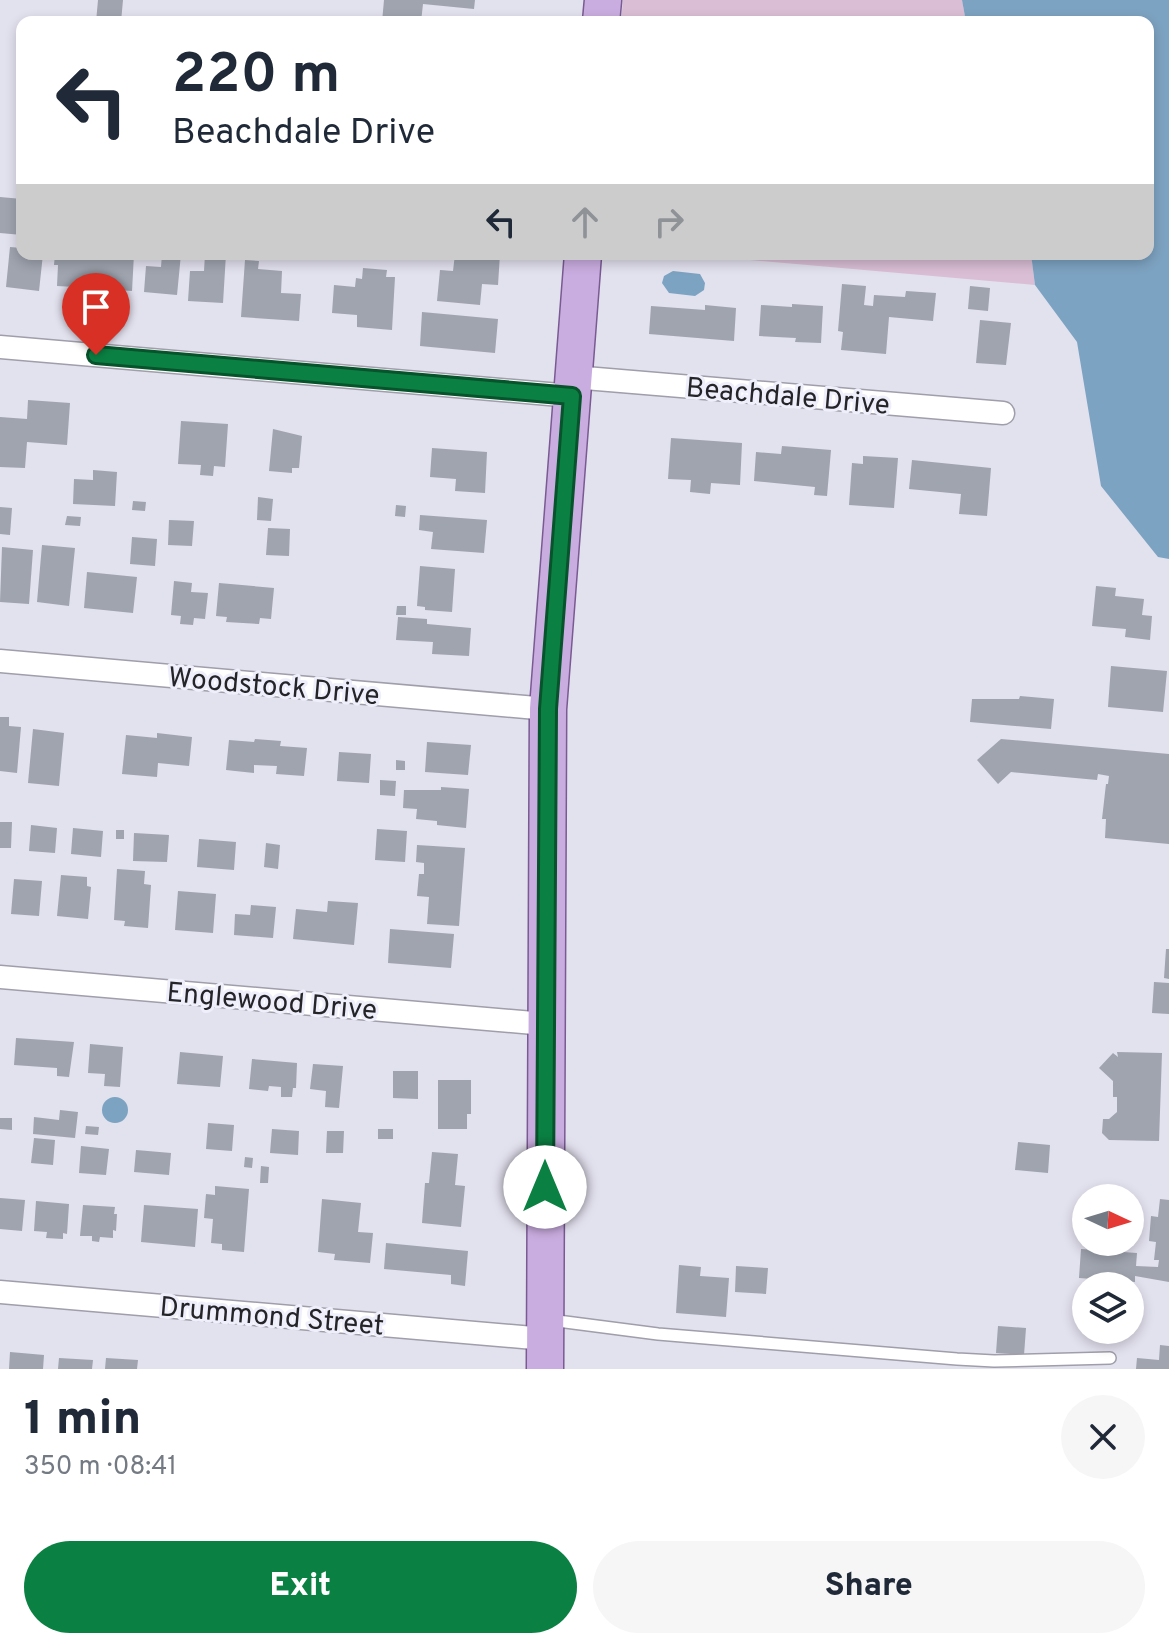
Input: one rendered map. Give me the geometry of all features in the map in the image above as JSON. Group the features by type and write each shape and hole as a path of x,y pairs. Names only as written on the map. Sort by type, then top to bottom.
{"main road":[{"path":"545,1342 548,709 582,260"}],"street":[{"name":"Beachdale Drive","path":"0,347 1003,413"},
{"name":"Woodstock Drive","path":"0,661 548,709"},
{"name":"Englewood Drive","path":"0,977 545,1024"},
{"name":"Drummond Street","path":"0,1292 545,1342"}],"lane":[{"path":"545,1342 658,1334 994,1361 1110,1358"}],"shaded area":[{"path":"623,0 962,0 965,16 622,16"},
{"path":"750,260 1032,260 1035,285"}],"water":[{"path":"962,0 1169,0 1169,559 1158,557 1101,486 1077,342 1035,285 1032,260 1154,260 1154,16 965,16"},
{"path":"673,271 700,274 705,283 704,290 695,296 669,293 662,283 664,276"},
{"path":"115,1097 125,1100 128,1110 125,1120 115,1123 105,1120 102,1110 105,1100"}],"building":[{"path":"98,0 123,0 122,16 97,16"},
{"path":"384,0 475,0 474,9 423,4 422,16 383,16"},
{"path":"0,197 16,198 16,234 0,233"},
{"path":"10,247 16,248 16,260 42,260 39,291 6,287"},
{"path":"54,260 134,260 132,291 104,289 104,296 75,294 75,287 57,286 58,265 54,265"},
{"path":"162,260 180,260 177,295 144,292 146,266 161,267"},
{"path":"205,260 226,260 223,303 188,301 190,271 204,271"},
{"path":"245,260 259,261 258,269 282,271 281,293 301,294 299,321 241,317"},
{"path":"454,260 500,260 498,285 482,284 480,305 437,301 440,270 453,271"},
{"path":"363,268 387,270 386,277 395,277 392,330 357,327 357,315 332,313 334,285 355,287 356,278 362,279"},
{"path":"842,284 866,286 864,305 873,306 874,295 905,297 906,291 936,293 933,321 889,317 886,354 841,350 843,332 838,331"},
{"path":"970,286 990,288 988,311 968,309"},
{"path":"792,304 823,306 821,343 759,336 761,305 792,307"},
{"path":"705,305 736,308 734,341 649,334 651,306 705,310"},
{"path":"422,312 498,319 495,353 420,346"},
{"path":"980,320 1011,323 1006,365 976,363"},
{"path":"28,400 70,403 67,445 27,442 25,468 0,467 0,417 27,419"},
{"path":"181,421 228,424 225,467 214,466 213,476 200,475 201,465 178,464"},
{"path":"273,429 302,436 299,468 292,468 292,473 269,471"},
{"path":"671,438 742,443 740,485 711,483 710,494 690,492 691,480 668,479"},
{"path":"782,446 831,450 827,496 814,495 815,487 754,481 756,452 781,454"},
{"path":"432,448 487,452 485,493 455,491 456,479 430,477"},
{"path":"863,456 898,458 894,508 849,505 852,463 863,464"},
{"path":"912,460 991,468 987,516 959,514 961,494 909,489"},
{"path":"93,470 117,472 115,506 73,504 74,479 93,480"},
{"path":"258,497 273,499 271,521 257,520"},
{"path":"133,501 146,502 145,511 132,510"},
{"path":"396,505 406,506 405,517 395,516"},
{"path":"0,507 12,508 10,535 0,534"},
{"path":"420,515 487,520 484,553 431,549 433,532 419,530"},
{"path":"67,516 81,517 80,526 65,525"},
{"path":"169,520 194,521 192,546 168,545"},
{"path":"268,528 290,529 289,556 266,555"},
{"path":"132,537 157,539 155,566 130,564"},
{"path":"42,545 75,548 69,606 37,602"},
{"path":"2,547 33,550 29,604 0,602"},
{"path":"420,566 455,569 452,612 425,610 425,607 417,606"},
{"path":"87,572 137,577 133,613 84,608"},
{"path":"174,581 192,583 191,592 208,593 205,619 194,618 193,625 180,624 181,616 171,615"},
{"path":"219,583 274,588 271,619 260,618 259,624 226,622 227,617 216,616"},
{"path":"1096,586 1116,588 1115,596 1144,599 1142,615 1152,616 1150,640 1125,637 1126,629 1092,626"},
{"path":"397,606 406,606 406,615 396,615"},
{"path":"398,617 427,619 427,624 471,628 469,656 432,654 433,642 396,640"},
{"path":"1111,666 1167,671 1163,712 1108,707"},
{"path":"1020,696 1054,699 1051,729 970,722 972,699 1019,699"},
{"path":"0,717 9,717 9,726 21,727 17,773 0,771"},
{"path":"33,729 64,733 59,786 28,783"},
{"path":"157,733 192,737 189,766 158,763 157,777 122,774 126,735 157,738"},
{"path":"255,739 281,741 280,746 307,748 304,776 276,774 277,766 254,765 254,773 226,770 229,740 254,742"},
{"path":"1001,739 1169,754 1169,844 1105,838 1106,819 1102,819 1109,776 1098,774 1097,780 1011,772 998,784 977,760"},
{"path":"427,742 471,745 468,775 425,772"},
{"path":"339,752 371,754 369,783 337,781"},
{"path":"396,760 405,761 405,770 396,770"},
{"path":"380,780 396,781 395,796 380,795"},
{"path":"441,787 469,789 466,828 416,819 417,809 403,808 404,790 441,790"},
{"path":"0,822 12,822 11,848 0,848"},
{"path":"31,825 57,828 55,853 29,851"},
{"path":"73,828 103,831 101,857 71,854"},
{"path":"377,829 407,831 405,862 375,860"},
{"path":"116,830 124,830 124,839 116,839"},
{"path":"134,833 169,835 167,862 133,861"},
{"path":"199,839 236,842 234,870 197,867"},
{"path":"266,843 280,845 278,869 264,867"},
{"path":"417,845 465,848 459,926 427,924 429,897 417,896 419,874 424,874 424,863 416,862"},
{"path":"117,869 145,871 144,884 151,885 148,928 124,926 125,921 114,920"},
{"path":"61,875 87,877 87,886 91,887 88,919 57,916"},
{"path":"14,879 42,881 39,916 11,914"},
{"path":"178,891 216,894 213,933 175,930"},
{"path":"328,901 358,903 354,945 293,939 296,909 327,912"},
{"path":"251,905 276,907 273,938 234,935 235,914 250,915"},
{"path":"390,929 454,934 451,968 388,963"},
{"path":"1166,949 1169,949 1169,979 1164,978"},
{"path":"1154,982 1169,983 1169,1014 1152,1013"},
{"path":"16,1038 74,1042 69,1077 57,1076 57,1068 14,1065"},
{"path":"90,1044 123,1047 120,1087 104,1086 105,1074 88,1073"},
{"path":"180,1052 223,1056 220,1087 177,1084"},
{"path":"1117,1052 1162,1053 1159,1141 1109,1140 1102,1133 1103,1119 1109,1119 1117,1112 1117,1097 1113,1097 1113,1081 1099,1068 1113,1053 1118,1057"},
{"path":"252,1059 297,1063 296,1088 293,1088 292,1097 281,1097 281,1087 269,1086 268,1091 249,1089"},
{"path":"313,1064 343,1066 339,1108 325,1107 326,1091 310,1089"},
{"path":"393,1071 418,1071 418,1099 393,1098"},
{"path":"438,1080 471,1080 471,1114 467,1114 467,1129 438,1129"},
{"path":"60,1110 78,1112 75,1138 33,1134 34,1117 59,1120"},
{"path":"0,1118 12,1118 12,1130 0,1129"},
{"path":"208,1123 234,1125 232,1151 206,1149"},
{"path":"86,1126 99,1127 98,1135 85,1134"},
{"path":"272,1129 299,1131 298,1155 270,1153"},
{"path":"378,1129 393,1129 393,1139 378,1139"},
{"path":"327,1131 344,1131 343,1153 326,1153"},
{"path":"34,1138 55,1140 53,1165 31,1163"},
{"path":"1018,1142 1050,1145 1048,1173 1015,1170"},
{"path":"81,1146 109,1149 106,1175 79,1173"},
{"path":"136,1150 171,1153 169,1175 134,1172"},
{"path":"432,1152 458,1154 455,1185 465,1186 461,1227 422,1223 425,1183 429,1183"},
{"path":"245,1157 253,1158 252,1168 244,1167"},
{"path":"261,1166 269,1167 268,1183 260,1183"},
{"path":"215,1186 249,1189 244,1252 222,1250 222,1244 211,1243 213,1219 204,1218 206,1194 215,1195"},
{"path":"0,1198 25,1200 22,1231 0,1229"},
{"path":"322,1199 361,1203 358,1232 373,1233 370,1263 334,1260 335,1254 318,1252"},
{"path":"1160,1199 1169,1200 1169,1282 1144,1278 1144,1272 1079,1272 1081,1256 1137,1256 1136,1266 1158,1267 1159,1260 1154,1260 1156,1242 1149,1241 1151,1216 1158,1217"},
{"path":"36,1201 69,1204 67,1234 63,1233 63,1239 46,1238 47,1232 34,1231"},
{"path":"83,1205 115,1207 116,1231 113,1230 113,1238 100,1237 99,1242 92,1241 92,1236 80,1236"},
{"path":"144,1205 198,1209 195,1247 141,1242"},
{"path":"386,1243 468,1251 465,1286 451,1284 451,1275 384,1269"},
{"path":"679,1265 701,1267 700,1276 729,1278 726,1317 676,1313"},
{"path":"736,1266 768,1268 766,1294 735,1292"},
{"path":"998,1326 1026,1328 1024,1355 996,1353"},
{"path":"1160,1345 1169,1346 1169,1369 1136,1369 1137,1358 1159,1360"},
{"path":"10,1352 44,1355 43,1369 9,1369"},
{"path":"59,1358 93,1360 92,1369 58,1369"},
{"path":"106,1358 138,1360 137,1369 105,1369"}],"route":[{"path":"96,355 572,396 548,709 545,1187"}]}
